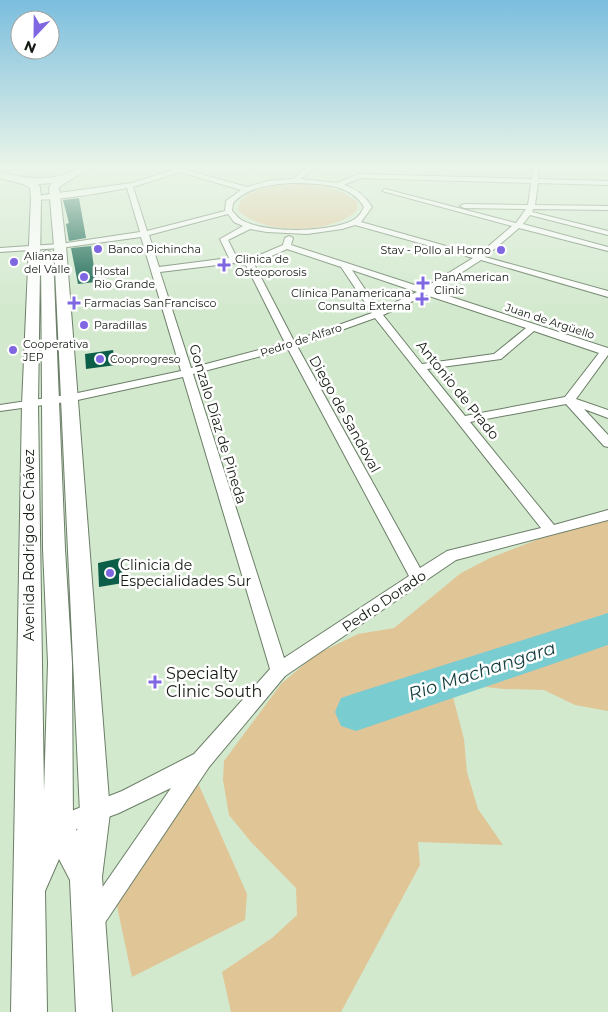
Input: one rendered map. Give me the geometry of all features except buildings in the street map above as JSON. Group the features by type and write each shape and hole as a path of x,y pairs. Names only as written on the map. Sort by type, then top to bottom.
{"street":[{"name":"Avenida Rodrigo de Chávez","path":"44,215 95,813 86,877 94,1012"},
{"name":"Gonzalo Díaz de Pineda","path":"138,215 279,671"},
{"path":"0,250 47,247 143,234 216,215"},
{"path":"232,215 250,226 291,232 322,231 354,222 365,215"},
{"path":"477,215 608,249"},
{"name":"Pedro de Alfaro","path":"0,408 60,400 186,373 291,345 377,314 426,292 481,258 517,226 526,215"},
{"path":"544,215 608,233"},
{"path":"354,222 608,294"},
{"path":"234,260 224,240 250,226"},
{"path":"155,270 234,260 249,263 287,246 291,232"},
{"name":"Juan de Argüello","path":"287,246 607,352"},
{"name":"Avenida Rodrigo de Chávez","path":"28,1012 30,405 47,247"},
{"name":"Diego de Sandoval","path":"249,263 291,345 418,578"},
{"name":"Antonio de Prado","path":"344,265 377,314 551,531"},
{"path":"421,368 497,357 532,328"},
{"path":"569,400 607,352"},
{"name":"Avenida Rodrigo de Chávez","path":"29,893 58,826 60,663 54,549 60,400"},
{"path":"569,400 608,443"},
{"path":"462,420 569,400 608,414"},
{"name":"Pedro Dorado","path":"89,925 202,760 279,671 452,555 551,531 608,514"},
{"name":"Pedro Dorado","path":"58,826 95,813 170,779 202,760"},
{"name":"Avenida Rodrigo de Chávez","path":"58,826 86,877"}],"shaded area":[{"path":"245,215 350,215 332,224 298,229 280,228"},
{"path":"608,512 608,711 575,705 544,690 504,689 468,685 453,697 464,739 467,772 478,809 503,845 418,842 420,865 341,1012 231,1012 222,972 272,938 297,915 296,888 251,842 229,815 223,780 224,761 281,684 315,655 358,634 394,628 461,573 490,558"},
{"path":"198,783 247,894 245,920 132,977 117,906"}],"waterway":[{"name":"Rio Machangara","path":"356,712 608,629"}],"place":[{"name":"Banco Pichincha","path":"98,249"},
{"name":"Stav - Pollo al Horno","path":"501,250"},
{"name":"Alianza del Valle","path":"14,262"},
{"name":"Clinica de Osteoporosis","path":"224,265"},
{"name":"Hostal Rio Grande","path":"84,277"},
{"name":"PanAmerican Clinic","path":"423,283"},
{"name":"Clínica Panamericana Consulta Externa","path":"422,299"},
{"name":"Farmacias SanFrancisco","path":"74,303"},
{"name":"Paradillas","path":"84,325"},
{"name":"Cooperativa JEP","path":"13,350"},
{"name":"Cooprogreso","path":"100,359"},
{"name":"Clinicia de Especialidades Sur","path":"110,573"},
{"name":"Specialty Clinic South","path":"155,682"}]}
